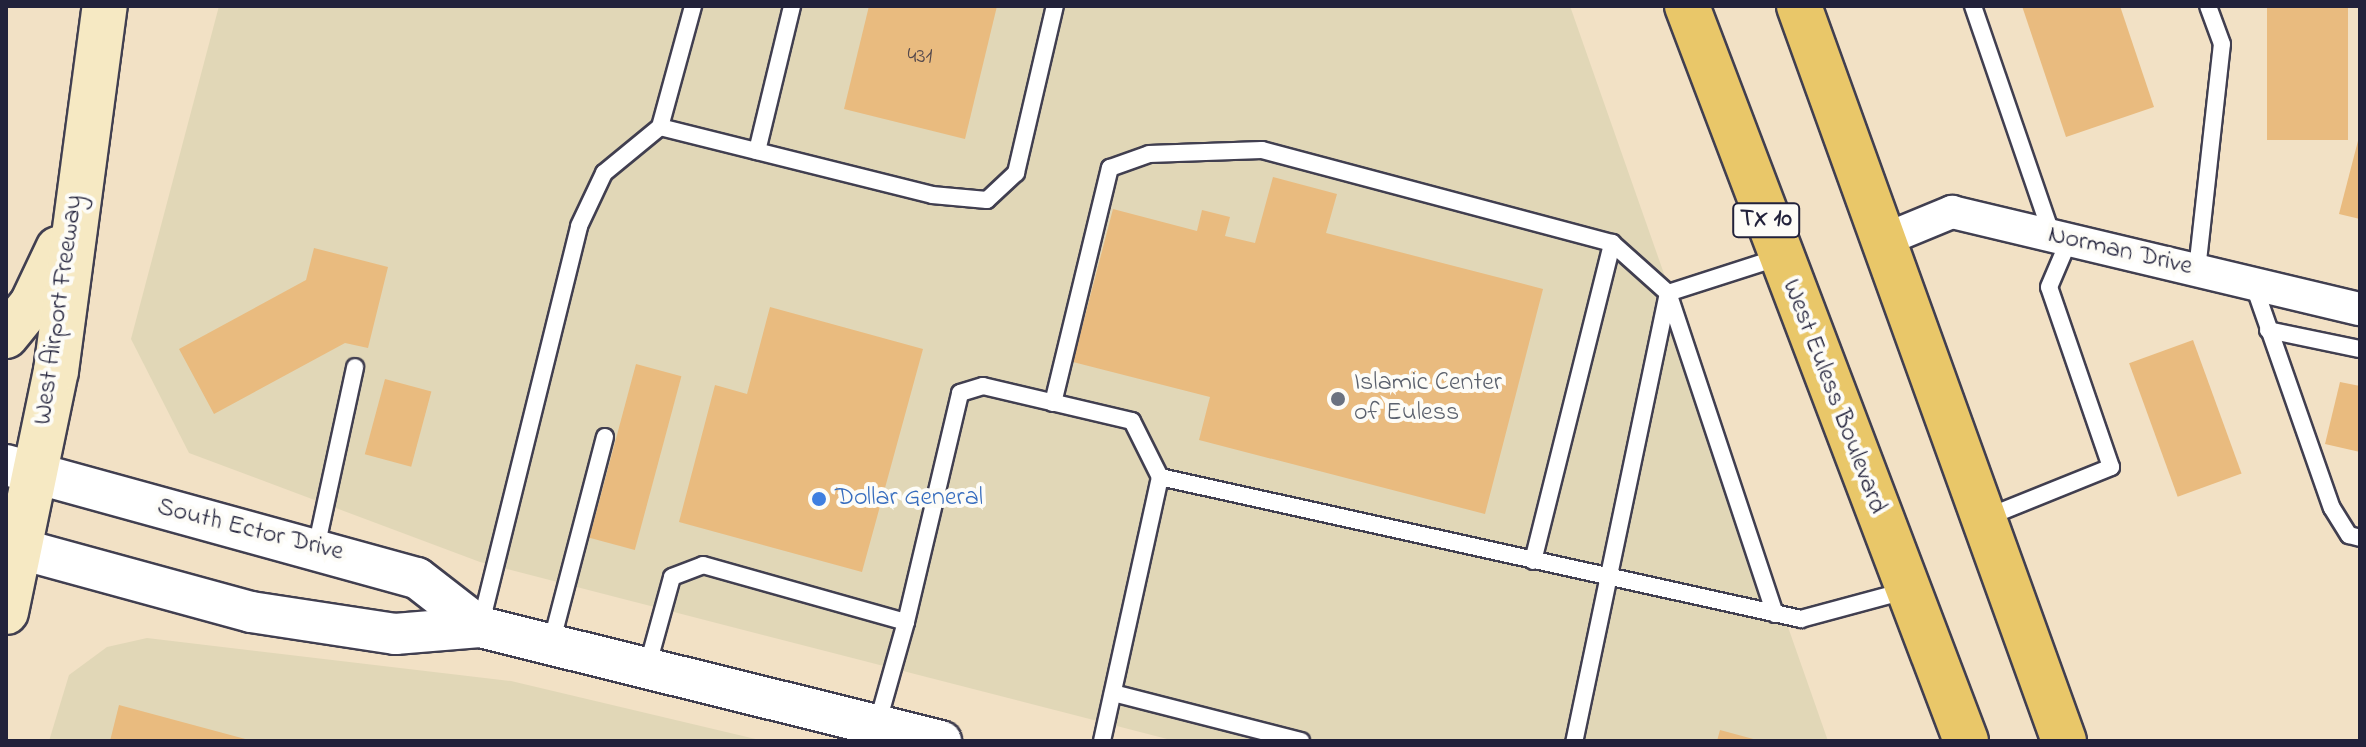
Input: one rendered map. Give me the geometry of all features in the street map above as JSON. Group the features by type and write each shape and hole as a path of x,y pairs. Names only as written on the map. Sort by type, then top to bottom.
{"main road":[{"name":"West Airport Freeway","path":"6,612 20,469 56,371 73,218 105,6"},
{"name":"West Euless Boulevard","path":"1687,6 1966,741"},
{"path":"1799,6 2064,741"},
{"path":"6,336 32,304 73,218"}],"street":[{"name":"Norman Drive","path":"1884,240 1952,212 2360,309"},
{"name":"South Ector Drive","path":"20,469 417,578 480,627"},
{"name":"South Ector Drive","path":"13,547 251,612 395,634 480,627 941,741"}],"lane":[{"path":"480,627 579,226 604,173 660,127 693,6"},
{"path":"757,151 792,6"},
{"path":"660,127 932,195 987,200 1016,173 1055,6"},
{"path":"1973,6 2060,238 2049,287 2111,467 1984,519"},
{"path":"2197,270 2222,44 2208,6"},
{"path":"1053,403 1110,168 1149,154 1262,150 1612,243 1668,293 1775,614"},
{"path":"1533,561 1612,243"},
{"path":"1668,293 1780,257"},
{"path":"2253,283 2332,508 2349,535 2360,538"},
{"path":"1574,741 1668,293"},
{"path":"2268,330 2360,349"},
{"path":"316,548 355,367"},
{"path":"877,725 906,622 960,393 983,386 1132,421 1160,477 1102,741"},
{"path":"551,644 605,437"},
{"path":"1160,477 1609,579 1801,619 1908,590"},
{"path":"647,668 672,577 703,565 906,622"},
{"path":"1113,693 1301,741"}],"shaded area":[{"path":"219,6 1570,6 1828,741 1175,741 480,562 189,453 131,339"},
{"path":"147,638 511,681 764,741 49,741 69,675 107,647"}],"building":[{"path":"869,6 997,6 965,139 844,109"},
{"path":"2022,6 2120,6 2154,107 2066,137"},
{"path":"2267,6 2348,6 2348,140 2267,140"},
{"path":"2360,138 2360,219 2339,214"},
{"path":"1273,177 1337,194 1326,233 1543,289 1485,514 1199,440 1210,397 1073,362 1113,209 1197,231 1202,210 1230,217 1225,236 1255,243"},
{"path":"314,248 388,267 368,348 345,343 214,414 179,349 306,280"},
{"path":"770,307 923,349 862,572 679,522 715,385 747,394"},
{"path":"2193,340 2242,473 2178,497 2129,363"},
{"path":"636,364 681,376 635,550 589,538"},
{"path":"385,379 431,391 411,467 365,454"},
{"path":"2340,382 2360,386 2360,452 2325,444"},
{"path":"119,705 249,740 249,741 110,741"},
{"path":"1720,730 1757,740 1757,741 1717,741"}],"place":[{"name":"Islamic Center of Euless","path":"1338,399"},
{"name":"Dollar General","path":"819,499"}]}
